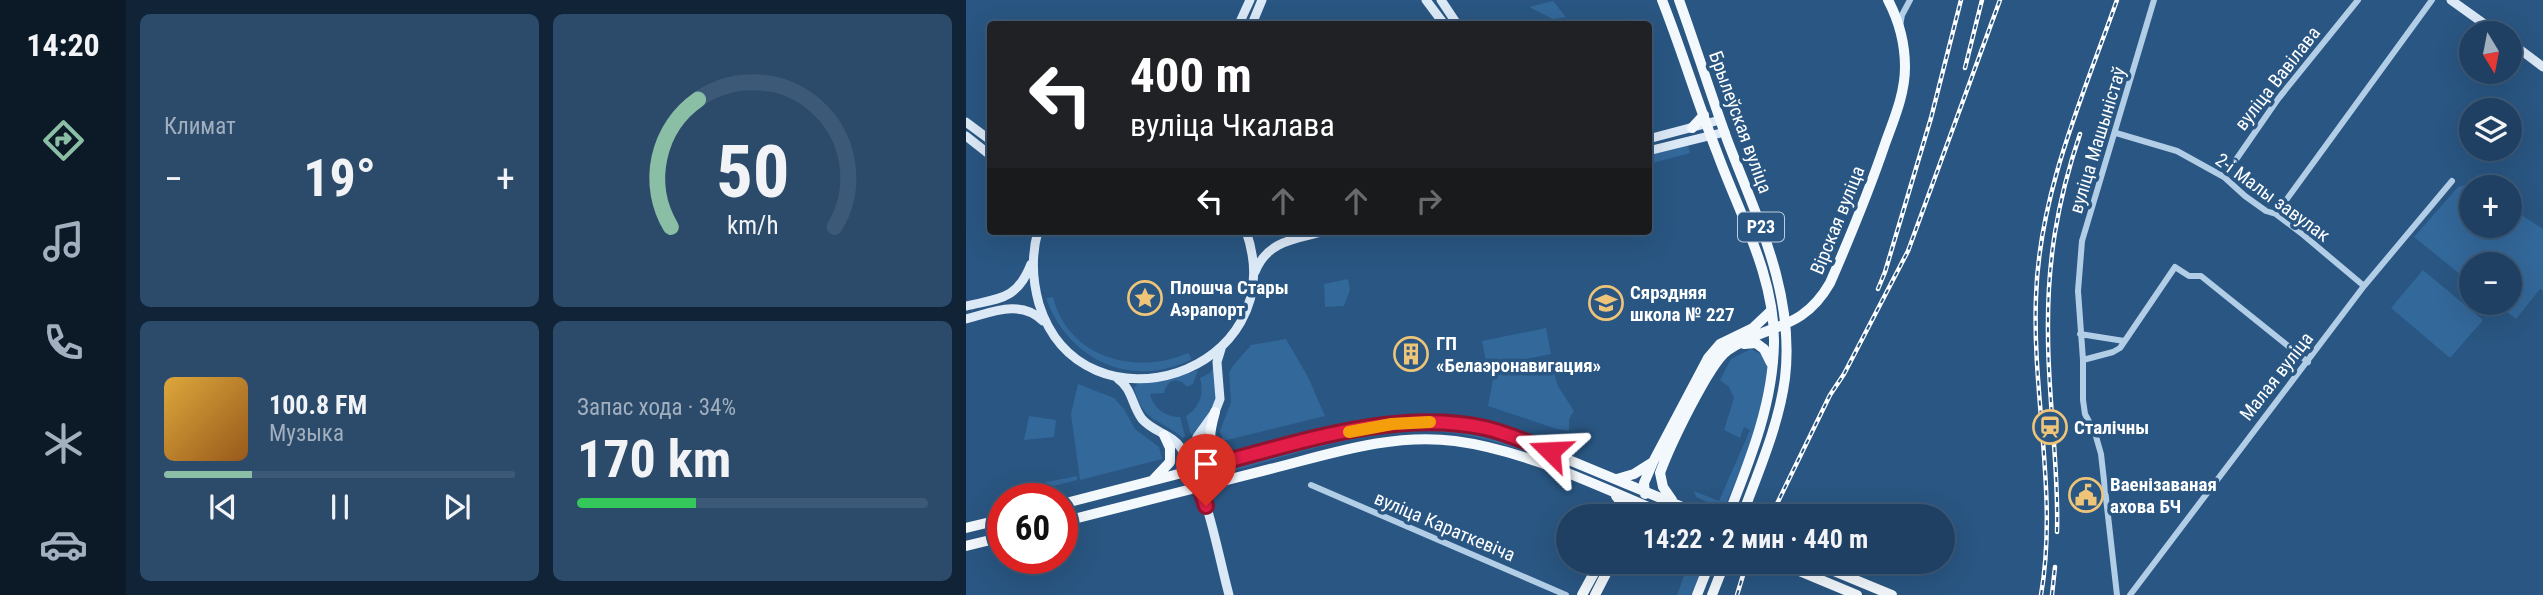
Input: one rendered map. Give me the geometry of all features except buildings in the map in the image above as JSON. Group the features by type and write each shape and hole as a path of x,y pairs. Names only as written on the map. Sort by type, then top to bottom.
{"main road":[{"path":"1240,21 1250,0"},
{"path":"1253,21 1262,0"},
{"path":"1426,0 1442,21"},
{"path":"1441,0 1455,21"},
{"name":"Брылеўская вуліца","path":"1662,0 1705,120 1707,137 1715,148 1757,254 1773,330"},
{"name":"Брылеўская вуліца","path":"1679,0 1720,120 1773,258 1785,325"},
{"name":"Вірская вуліца","path":"1785,325 1805,314 1825,293 1876,170 1902,94 1904,47 1888,0"},
{"path":"2451,0 2480,21"},
{"path":"1677,41 1692,36"},
{"path":"2522,51 2543,66"},
{"path":"1652,138 1692,128 1705,120 1720,120"},
{"path":"966,121 987,137"},
{"path":"1652,150 1725,132"},
{"path":"966,136 987,153"},
{"path":"966,306 1014,292 1023,284 1032,262 1037,235"},
{"path":"1247,235 1255,274"},
{"path":"1251,456 1221,454 1213,446 1209,436 1220,400 1221,387 1216,362 1218,353 1241,323 1255,274 1264,255 1278,243 1310,235"},
{"path":"1032,262 1037,297 1047,326"},
{"path":"966,319 1017,308 1038,317 1068,353 1125,384 1142,419 1181,447 1196,469"},
{"path":"1654,504 1649,500 1644,483 1712,353 1726,341 1755,326 1771,311"},
{"path":"1674,503 1667,495 1660,472 1707,376 1718,359 1730,348 1785,325"},
{"name":"Р23","path":"1746,504 1782,393 1786,362 1785,325"},
{"name":"Р23","path":"1733,504 1760,431 1772,366 1773,330"},
{"path":"1730,348 1756,343 1766,351 1772,366"},
{"path":"1113,376 1148,378 1175,374 1188,369 1224,345"},
{"path":"1215,412 1197,437 1196,469 1229,595"},
{"path":"1078,500 1339,433 1392,424 1449,422 1488,428 1511,436 1674,503"},
{"path":"1151,481 1170,462 1170,448 1164,435"},
{"path":"1078,518 1366,446 1396,440 1423,439 1481,445 1550,467 1640,504"},
{"path":"1616,479 1634,474 1653,462"},
{"path":"1611,492 1622,504"},
{"path":"966,528 987,523"},
{"path":"966,546 987,541"},
{"path":"1582,595 1593,574"},
{"path":"1595,595 1606,574"},
{"path":"1697,595 1705,574"},
{"path":"1712,595 1721,574"},
{"path":"1807,574 1857,595"},
{"path":"1841,574 1892,595"}],"street":[{"path":"1899,27 1910,0"},
{"name":"вуліца Машыністаў","path":"2117,595 2101,454 2095,433 2085,414 2083,400 2078,291 2082,241 2154,0"},
{"name":"вуліца Вавілава","path":"2224,177 2278,99 2357,0"},
{"path":"2276,214 2432,0"},
{"name":"2-і Малы завулак","path":"2116,133 2177,151 2224,177 2266,211 2276,214 2364,286"},
{"name":"Малая вуліца","path":"2130,595 2364,286 2452,181"},
{"path":"2083,360 2120,348 2175,267 2189,276 2201,276 2308,362"},
{"path":"2080,334 2124,341"},
{"name":"вуліца Караткевіча","path":"1311,485 1566,595"}],"shaded area":[{"path":"1553,1 1566,17 1553,19 1529,7"},
{"path":"1688,145 1690,153 1652,163 1652,154"},
{"path":"2458,187 2459,238 2522,238 2522,216 2543,229 2543,291 2540,289 2522,312 2522,252 2459,252 2459,273 2414,237"},
{"path":"2423,270 2459,300 2459,315 2477,315 2483,320 2450,358 2391,308"},
{"path":"1348,279 1350,290 1344,306 1325,307 1324,284"},
{"path":"1053,297 1061,318 1073,335 1089,348 1126,361 1147,363 1188,353 1192,359 1169,368 1147,371 1125,370 1105,363 1086,353 1070,338 1056,320 1046,298"},
{"path":"1546,328 1551,354 1487,367 1482,341"},
{"path":"1286,339 1308,377 1325,416 1223,441 1220,431 1231,402 1229,373 1233,366 1251,345"},
{"path":"1751,349 1759,353 1761,350 1768,365 1756,432 1726,504 1712,504 1696,497 1694,491 1719,501 1750,430 1744,427 1740,438 1724,430 1734,398 1729,387 1720,380 1731,359"},
{"path":"1550,360 1558,386 1574,411 1569,419 1569,431 1488,406 1494,374"},
{"path":"1213,368 1214,404 1191,435 1186,416 1200,399 1200,378 1210,373"},
{"path":"1198,370 1193,384 1187,387 1180,381 1173,381 1164,393 1150,394 1160,410 1180,417 1185,436 1183,438 1147,414 1134,388 1138,383 1169,380"},
{"path":"1078,384 1114,398 1124,409 1135,429 1159,447 1162,459 1080,480 1071,414"},
{"path":"1029,416 1056,420 1054,437 1024,440"},
{"path":"1437,429 1483,436 1524,449 1523,451 1459,434 1418,431 1342,441 1214,476 1213,473 1352,438 1380,433"},
{"path":"1077,476 1077,480 1065,483 1042,483"},
{"path":"1685,574 1702,574 1693,595 1677,595"}],"railway":[{"path":"1878,289 1931,118 1961,0"},
{"path":"1965,68 1982,0"},
{"path":"1777,504 1830,395 1844,374 1908,251 2000,0"},
{"path":"2041,595 2047,521 2037,371 2036,297 2039,258 2045,220 2065,146 2117,0"},
{"path":"2057,532 2048,359 2049,282 2055,232 2065,184 2080,134"},
{"path":"2052,595 2055,567"},
{"path":"1737,595 1743,574"}],"slow traffic":[{"path":"1349,432 1392,424 1430,422"}],"place":[{"name":"Плошча Стары Аэрапорт","path":"1145,298"},
{"name":"Сярэдняя школа № 227","path":"1606,303"},
{"name":"ГП «Белаэронавигация»","path":"1411,354"},
{"name":"Сталічны","path":"2050,427"},
{"name":"Ваенізаваная ахова БЧ","path":"2086,495"}],"route":[{"path":"1206,506 1192,470 1339,433 1392,424 1449,422 1488,428 1550,451"}]}
